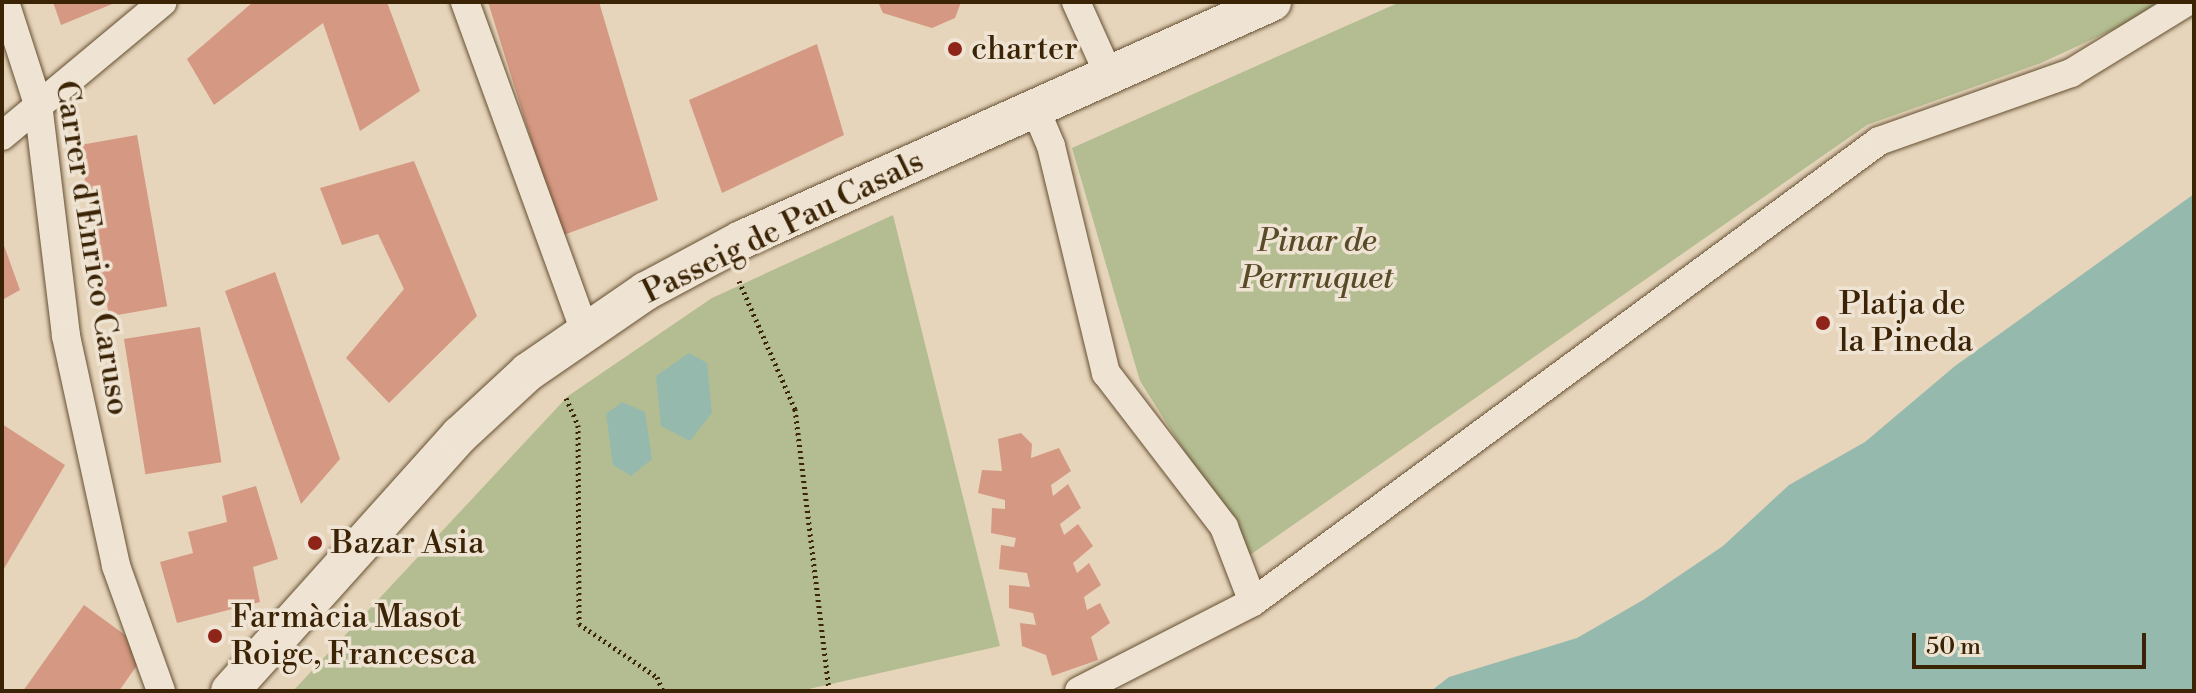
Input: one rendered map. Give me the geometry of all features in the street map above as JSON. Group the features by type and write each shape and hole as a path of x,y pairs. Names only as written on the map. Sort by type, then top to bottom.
{"street":[{"name":"Carrer d'Enrico Caruso","path":"5,2 38,104 66,336 116,566 161,691"},
{"path":"2,136 163,2"},
{"path":"465,2 585,332"},
{"path":"1076,2 1109,75"},
{"name":"Passeig de Pau Casals","path":"230,691 460,435 585,332 741,240 1272,2"},
{"path":"1079,691 1253,602 1879,141 2071,73 2187,2"},
{"path":"1035,108 1106,373 1224,527 1253,602"}],"path":[{"path":"739,281 795,409 829,691"},
{"path":"566,398 578,425 579,624 657,677 663,691"}],"green space":[{"name":"Pinar de Perrruquet","path":"1400,2 2173,2 2041,63 1867,125 1250,555 1140,381 1072,148"},
{"path":"893,215 1000,646 800,691 293,691 568,396 712,298"}],"water":[{"path":"2194,194 2194,691 1431,691 1449,677 1577,638 1643,600 1723,546 1789,485 1865,442 1955,366"},
{"path":"689,353 707,363 712,413 690,441 661,426 656,376"},
{"path":"622,402 645,412 652,459 631,476 613,465 606,414"}],"building":[{"path":"53,2 117,2 61,25"},
{"path":"253,2 387,2 420,91 360,131 323,23 214,105 187,59"},
{"path":"488,2 599,2 658,200 561,236"},
{"path":"878,2 961,2 955,18 932,28 883,13"},
{"path":"817,44 844,135 722,193 689,100"},
{"path":"137,135 167,306 109,317 79,145"},
{"path":"414,161 477,316 389,403 346,358 404,289 378,234 342,245 320,188"},
{"path":"2,240 20,290 2,300"},
{"path":"275,272 340,459 301,504 225,291"},
{"path":"200,327 221,462 145,474 124,339"},
{"path":"2,424 65,465 2,572"},
{"path":"1021,433 1032,444 1031,458 1059,448 1071,471 1051,485 1053,496 1068,484 1081,508 1060,524 1064,535 1078,524 1093,546 1073,563 1077,573 1089,563 1101,585 1084,597 1087,610 1100,603 1110,623 1091,637 1098,660 1052,676 1046,655 1022,646 1020,623 1036,625 1033,613 1009,608 1009,585 1030,587 1027,573 999,569 1001,545 1014,547 1016,538 991,533 992,508 1005,509 1005,500 978,493 982,470 1002,471 998,439"},
{"path":"256,486 278,559 253,567 260,602 177,623 160,562 193,553 188,532 227,522 222,496"},
{"path":"84,605 147,651 119,691 23,691"}],"place":[{"name":"charter","path":"955,49"},
{"name":"Platja de la Pineda","path":"1823,323"},
{"name":"Bazar Asia","path":"315,543"},
{"name":"Farmàcia Masot Roige, Francesca","path":"215,636"}]}
